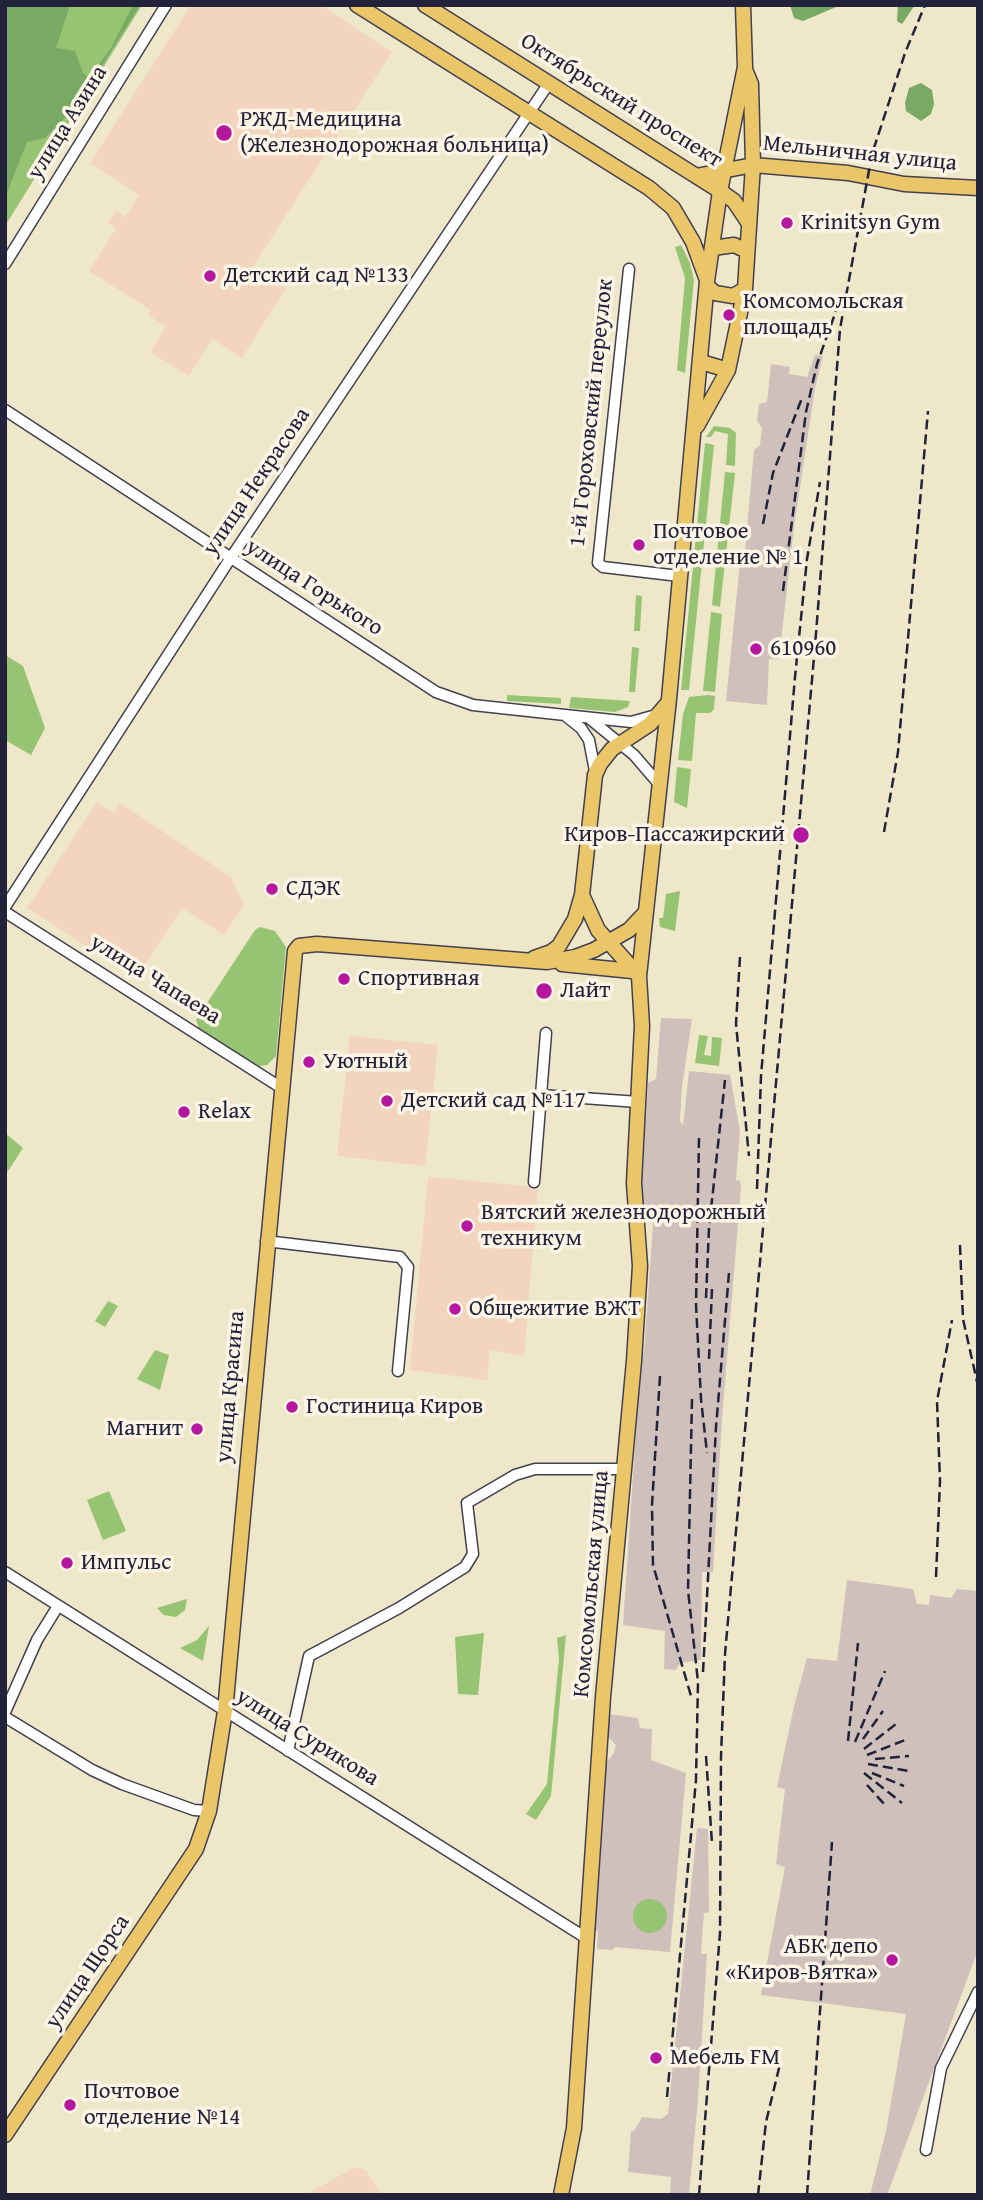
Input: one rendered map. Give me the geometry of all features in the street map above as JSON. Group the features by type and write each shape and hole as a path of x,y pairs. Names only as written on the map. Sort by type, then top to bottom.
{"main road":[{"path":"357,5 649,188 673,208 693,242 707,284 715,293 733,296 745,289"},
{"name":"Октябрьский проспект","path":"425,5 720,191 734,201 748,222"},
{"name":"Комсомольская улица","path":"561,2195 574,2129 603,1697 625,1469 640,1266 634,1203 642,1026 635,973 659,784 707,284 720,191 745,67 743,5"},
{"name":"Комсомольская улица","path":"693,434 728,370 745,289 752,164 751,84 745,67"},
{"name":"Мельничная улица","path":"696,176 752,164 848,173 895,183 978,188"},
{"path":"713,248 734,246 747,251"},
{"path":"701,362 728,370"},
{"path":"519,962 551,952 559,946 573,924 582,895 595,775 605,756 650,724 667,703"},
{"path":"582,895 593,924 635,973"},
{"path":"547,962 575,957 607,943 629,930 644,914"},
{"name":"улица Красина","path":"204,1833 225,1711 292,960 299,946 317,944 519,962"},
{"path":"519,962 547,962 635,973"},
{"name":"улица Щорса","path":"5,2135 170,1890 204,1833"}],"street":[{"name":"улица Азина","path":"5,264 166,5"},
{"name":"улица Некрасова","path":"5,909 230,559 549,83"},
{"name":"1-й Гороховский переулок","path":"628,269 598,563 603,566 679,576"},
{"name":"улица Горького","path":"5,411 436,692 473,705 639,721 654,716 667,703"},
{"path":"565,715 576,723 589,740 595,775"},
{"path":"588,718 620,743 659,784"},
{"name":"улица Чапаева","path":"5,909 280,1087"},
{"path":"534,1182 546,1033"},
{"path":"541,1095 638,1102"},
{"path":"267,1241 400,1257 408,1266 398,1371"},
{"path":"288,1751 309,1656 399,1608 465,1567 473,1554 467,1503 515,1475 535,1469 625,1469"},
{"name":"улица Сурикова","path":"5,1572 586,1938"},
{"path":"5,1712 37,1640 58,1606"},
{"path":"5,1717 92,1770 121,1784 194,1810 209,1811"},
{"path":"926,2150 940,2068 964,2017 971,2011 978,1992"}],"shaded area":[{"name":"РЖД-Медицина (Железнодорожная больница)","path":"191,5 321,5 392,52 253,266 286,288 242,358 212,339 189,376 150,352 166,327 148,315 151,310 89,271 116,229 108,223 111,218 116,211 125,217 139,195 90,163"},
{"path":"815,355 823,356 815,388 794,527 779,659 769,659 767,705 726,701 740,562 744,562 754,450 760,445 762,428 757,421 759,404 767,402 771,364 790,367 789,374 807,377"},
{"path":"97,802 114,813 120,803 231,877 244,905 224,935 182,908 136,978 27,908"},
{"path":"661,1018 692,1019 682,1087 680,1121 683,1126 689,1071 730,1075 740,1131 736,1180 740,1181 741,1187 722,1418 713,1572 702,1572 701,1660 680,1663 676,1670 664,1669 665,1631 623,1625 641,1355 644,1352 654,1210 641,1207 648,1083 656,1079"},
{"name":"Детский сад №117","path":"350,1036 438,1045 425,1166 337,1156"},
{"path":"428,1177 538,1187 524,1356 490,1350 487,1380 410,1370"},
{"path":"847,1580 913,1589 917,1604 929,1605 930,1595 951,1598 957,1589 978,1591 978,1950 887,2195 870,2195 886,2131 906,2014 761,1995 785,1867 776,1864 785,1789 777,1787 807,1658 837,1661"},
{"path":"608,1714 638,1718 640,1728 652,1729 651,1760 686,1773 670,1952 614,1947 613,1950 597,1949 598,1931 592,1930 603,1814 604,1765 614,1753 616,1745 607,1736"},
{"path":"697,1828 708,1829 709,1912 704,1913 701,1954 707,1954 698,2099 689,2195 670,2195 671,2177 628,2172 631,2131 634,2131 642,2117 661,2119 668,2114"},
{"path":"355,2167 366,2170 381,2195 305,2195"}],"green space":[{"path":"5,5 142,5 5,226"},
{"path":"5,5 70,5 56,48 75,51 83,73 89,78 111,48 133,5 140,5 77,106 45,138 27,142 5,198"},
{"path":"790,5 841,5 803,21 794,18"},
{"path":"898,5 915,5 902,24 897,21"},
{"path":"921,83 932,90 934,104 931,114 921,121 906,111 905,103 909,88"},
{"path":"681,245 690,263 694,280 685,373 677,370 685,278 675,247"},
{"path":"714,426 730,428 736,433 735,466 726,465 728,434 715,431 711,437 706,437"},
{"path":"705,443 714,445 689,690 681,690"},
{"path":"725,472 735,473 720,607 712,605"},
{"path":"636,595 642,596 640,631 634,631"},
{"path":"711,612 722,614 715,692 703,691"},
{"path":"632,647 639,648 635,692 629,692"},
{"path":"5,655 23,666 45,728 31,755 5,740"},
{"path":"507,695 561,698 561,704 507,701"},
{"path":"715,696 714,709 710,713 696,713 692,761 678,760 683,714 689,697"},
{"path":"571,697 630,701 628,707 615,712 569,708"},
{"path":"677,767 691,769 687,808 674,802"},
{"path":"680,891 675,931 660,927 659,918 663,918 666,894"},
{"path":"260,927 275,931 286,947 276,1056 267,1065 259,1066 200,1031 196,1020 255,930"},
{"path":"699,1035 708,1036 704,1055 711,1056 712,1037 722,1038 719,1066 695,1063"},
{"path":"5,1133 23,1148 6,1174 5,1174"},
{"path":"108,1301 118,1306 105,1327 95,1321"},
{"path":"155,1350 169,1355 160,1390 137,1379"},
{"path":"109,1491 126,1531 103,1540 87,1500"},
{"path":"187,1599 185,1610 176,1617 164,1615 157,1608"},
{"path":"209,1626 203,1661 180,1648 197,1640"},
{"path":"484,1633 478,1695 458,1694 455,1637"},
{"path":"566,1635 551,1796 536,1820 526,1814 547,1784 559,1659 557,1638"},
{"path":"650,1899 662,1904 667,1916 662,1928 650,1933 638,1928 633,1916 638,1904"}],"railway":[{"path":"699,2195 720,1933 721,1756 725,1654 815,646 840,329 872,154 905,53 925,5"},
{"path":"783,591 806,412 817,364 836,311"},
{"path":"763,524 773,473 802,398"},
{"path":"884,832 898,752 928,411"},
{"path":"757,1189 761,1076 795,677 807,559 820,482"},
{"path":"740,957 736,1024 749,1156"},
{"path":"706,1298 709,1228 725,1080"},
{"path":"699,1138 696,1305 707,1453"},
{"path":"960,1245 963,1319 978,1386"},
{"path":"703,1672 716,1427 729,1273"},
{"path":"709,1359 712,1289"},
{"path":"936,1577 940,1481 937,1401 952,1320"},
{"path":"660,1376 652,1505 653,1565 691,1696"},
{"path":"667,2097 696,1780 698,1682 688,1590 692,1399"},
{"path":"848,1741 858,1643"},
{"path":"855,1742 885,1671"},
{"path":"863,1739 883,1711"},
{"path":"864,1749 896,1724"},
{"path":"867,1755 905,1740"},
{"path":"706,1756 712,1843"},
{"path":"875,1759 909,1756"},
{"path":"868,1764 909,1771"},
{"path":"864,1773 902,1803"},
{"path":"872,1773 904,1786"},
{"path":"867,1785 885,1805"},
{"path":"807,2195 832,1842"},
{"path":"758,2195 766,2122 780,2064"}],"place":[{"name":"РЖД-Медицина (Железнодорожная больница)","path":"224,133"},
{"name":"Krinitsyn Gym","path":"787,223"},
{"name":"Детский сад №133","path":"210,276"},
{"name":"Комсомольская площадь","path":"729,315"},
{"name":"Почтовое отделение № 1","path":"639,545"},
{"name":"610960","path":"756,649"},
{"name":"Киров-Пассажирский","path":"801,835"},
{"name":"СДЭК","path":"272,889"},
{"name":"Спортивная","path":"344,979"},
{"name":"Лайт","path":"544,991"},
{"name":"Уютный","path":"309,1062"},
{"name":"Детский сад №117","path":"387,1101"},
{"name":"Relax","path":"184,1112"},
{"name":"Вятский железнодорожный техникум","path":"467,1226"},
{"name":"Общежитие ВЖТ","path":"455,1309"},
{"name":"Гостиница Киров","path":"292,1407"},
{"name":"Магнит","path":"197,1429"},
{"name":"Импульс","path":"67,1563"},
{"name":"АБК депо «Киров-Вятка»","path":"892,1960"},
{"name":"Мебель FM","path":"656,2058"},
{"name":"Почтовое отделение №14","path":"70,2105"}]}
